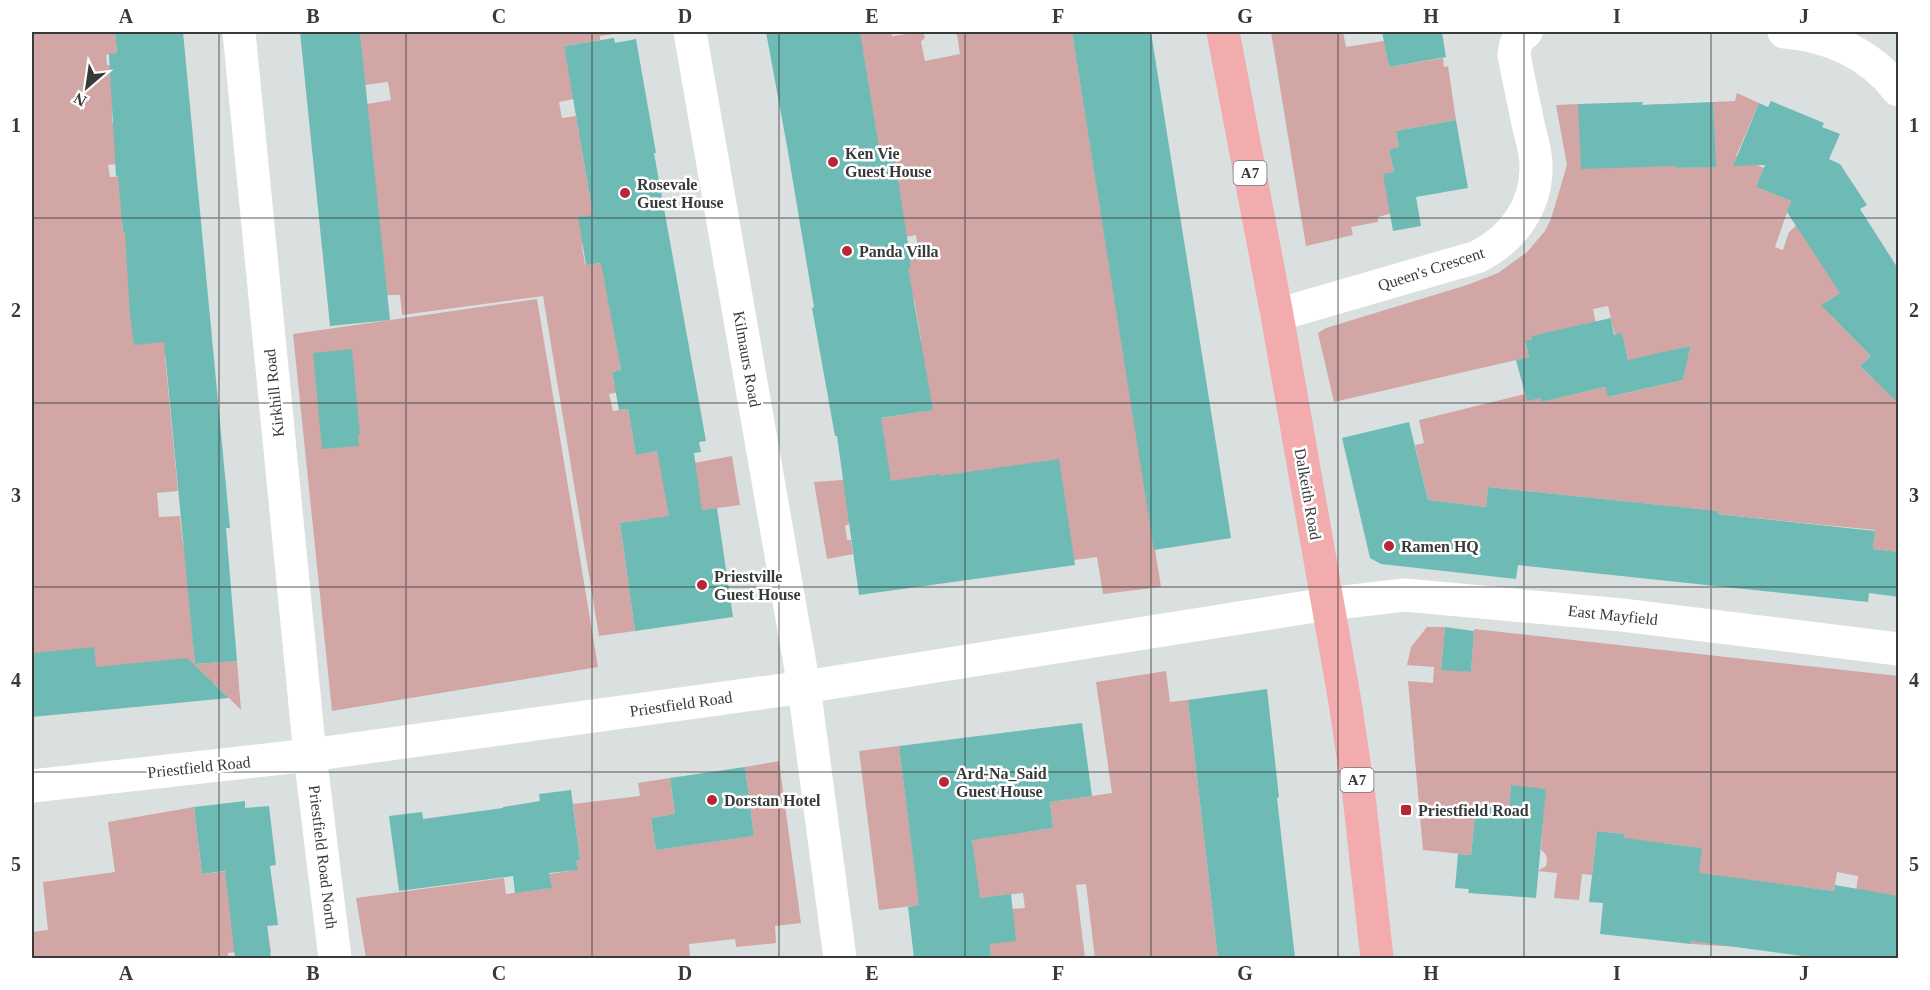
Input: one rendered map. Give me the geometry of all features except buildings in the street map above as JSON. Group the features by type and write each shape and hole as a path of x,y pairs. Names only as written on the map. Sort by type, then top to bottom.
{"main road":[{"name":"Dalkeith Road","path":"1223,32 1277,315 1359,796 1377,958"}],"street":[{"name":"Kirkhill Road","path":"239,32 310,755"},
{"name":"Kilmaurs Road","path":"690,32 804,687 840,958"},
{"path":"1784,32 1819,37 1859,54 1899,90"},
{"name":"Queen's Crescent","path":"1277,315 1477,257 1501,243 1510,234 1527,210 1536,182 1536,162 1514,55 1515,45 1522,33"},
{"name":"East Mayfield","path":"1327,604 1405,596 1622,615 1899,649"},
{"name":"Priestfield Road","path":"32,786 310,755 804,687 1327,604"},
{"name":"Priestfield Road North","path":"310,755 335,958"}],"shaded area":[{"path":"32,32 115,32 117,53 106,55 107,65 118,65 123,109 112,110 112,121 129,163 108,165 110,177 130,176 134,220 122,222 123,232 135,231 128,278 134,344 180,340 165,357 178,491 157,493 159,517 180,516 183,544 228,553 229,568 187,572 195,664 237,661 241,710 214,683 96,668 60,659 32,662"},
{"path":"360,32 613,32 614,34 600,36 600,40 564,46 574,99 559,102 562,118 576,116 593,215 582,246 585,265 602,263 621,370 612,372 614,384 625,391 609,394 613,411 628,409 636,455 657,451 661,469 732,456 740,505 687,512 689,527 649,519 620,523 635,631 599,636 543,296 402,315 400,295 387,295 367,104 391,100 388,82 365,85"},
{"path":"837,32 891,32 892,36 923,32 925,37 921,42 925,61 960,54 957,35 952,32 1072,32 1161,587 1103,594 1097,557 1074,560 944,504 940,475 845,526 847,540 851,540 853,554 827,559 814,482 855,479 877,419 932,410 925,366 899,370 894,345 921,340 914,299 859,309 855,276 911,267 909,250 918,249 916,235 906,237 897,178 907,177 906,166 895,167 892,151 837,160 811,142 876,131 863,52 841,55"},
{"path":"1271,32 1343,32 1346,47 1384,41 1389,67 1443,58 1444,67 1448,66 1456,120 1396,131 1399,147 1389,149 1394,172 1393,213 1378,217 1378,222 1351,227 1353,235 1306,246"},
{"path":"1737,93 1759,103 1736,156 1764,168 1756,187 1791,201 1775,247 1783,250 1789,232 1822,203 1840,293 1824,303 1832,316 1871,356 1860,366 1873,379 1898,368 1898,429 1896,431 1898,434 1898,552 1873,549 1875,530 1717,514 1717,511 1488,487 1486,507 1428,500 1415,445 1424,443 1419,420 1525,394 1540,398 1541,402 1605,387 1609,397 1683,380 1689,346 1629,363 1622,334 1615,335 1608,306 1593,309 1596,324 1531,336 1532,339 1525,342 1529,357 1334,402 1318,333 1326,328 1467,285 1498,273 1527,252 1545,231 1551,219 1567,165 1556,105 1578,104 1644,141 1642,105 1665,104 1675,136 1676,168 1707,167 1714,134 1713,102 1735,101"},
{"path":"537,299 598,667 332,711 293,334"},
{"path":"1427,627 1445,627 1441,669 1471,672 1474,629 1898,676 1898,896 1867,891 1856,958 1848,958 1858,876 1837,872 1834,891 1748,880 1739,947 1691,944 1701,848 1663,843 1622,855 1624,834 1597,831 1592,875 1582,874 1579,900 1554,898 1557,873 1538,871 1546,866 1547,861 1546,855 1541,850 1545,789 1511,786 1509,808 1476,805 1471,855 1423,850 1408,681 1433,683 1434,667 1407,665 1411,647"},
{"path":"1166,671 1170,702 1188,700 1218,958 1095,958 1086,884 1076,885 1085,958 991,958 990,944 1012,909 1025,908 1023,893 879,910 859,751 899,746 913,855 973,848 968,806 1026,832 1053,828 1050,802 1112,793 1096,682"},
{"path":"779,761 801,923 775,926 776,943 736,947 735,939 689,944 690,958 366,958 356,898 504,878 506,894 551,888 549,874 577,870 576,861 580,860 573,804 640,796 638,783 670,778 675,814 651,818 656,850 754,836 745,767"},
{"path":"194,807 202,874 238,870 267,926 271,952 228,953 228,958 32,958 32,932 48,930 43,882 115,872 108,822"}],"place":[{"name":"Ken Vie Guest House","path":"833,162"},
{"name":"Rosevale Guest House","path":"625,193"},
{"name":"Panda Villa","path":"847,251"},
{"name":"Ramen HQ","path":"1389,546"},
{"name":"Priestville Guest House","path":"702,585"},
{"name":"Ard-Na_Said Guest House","path":"944,782"},
{"name":"Dorstan Hotel","path":"712,800"},
{"name":"Priestfield Road","path":"1406,810"}]}
